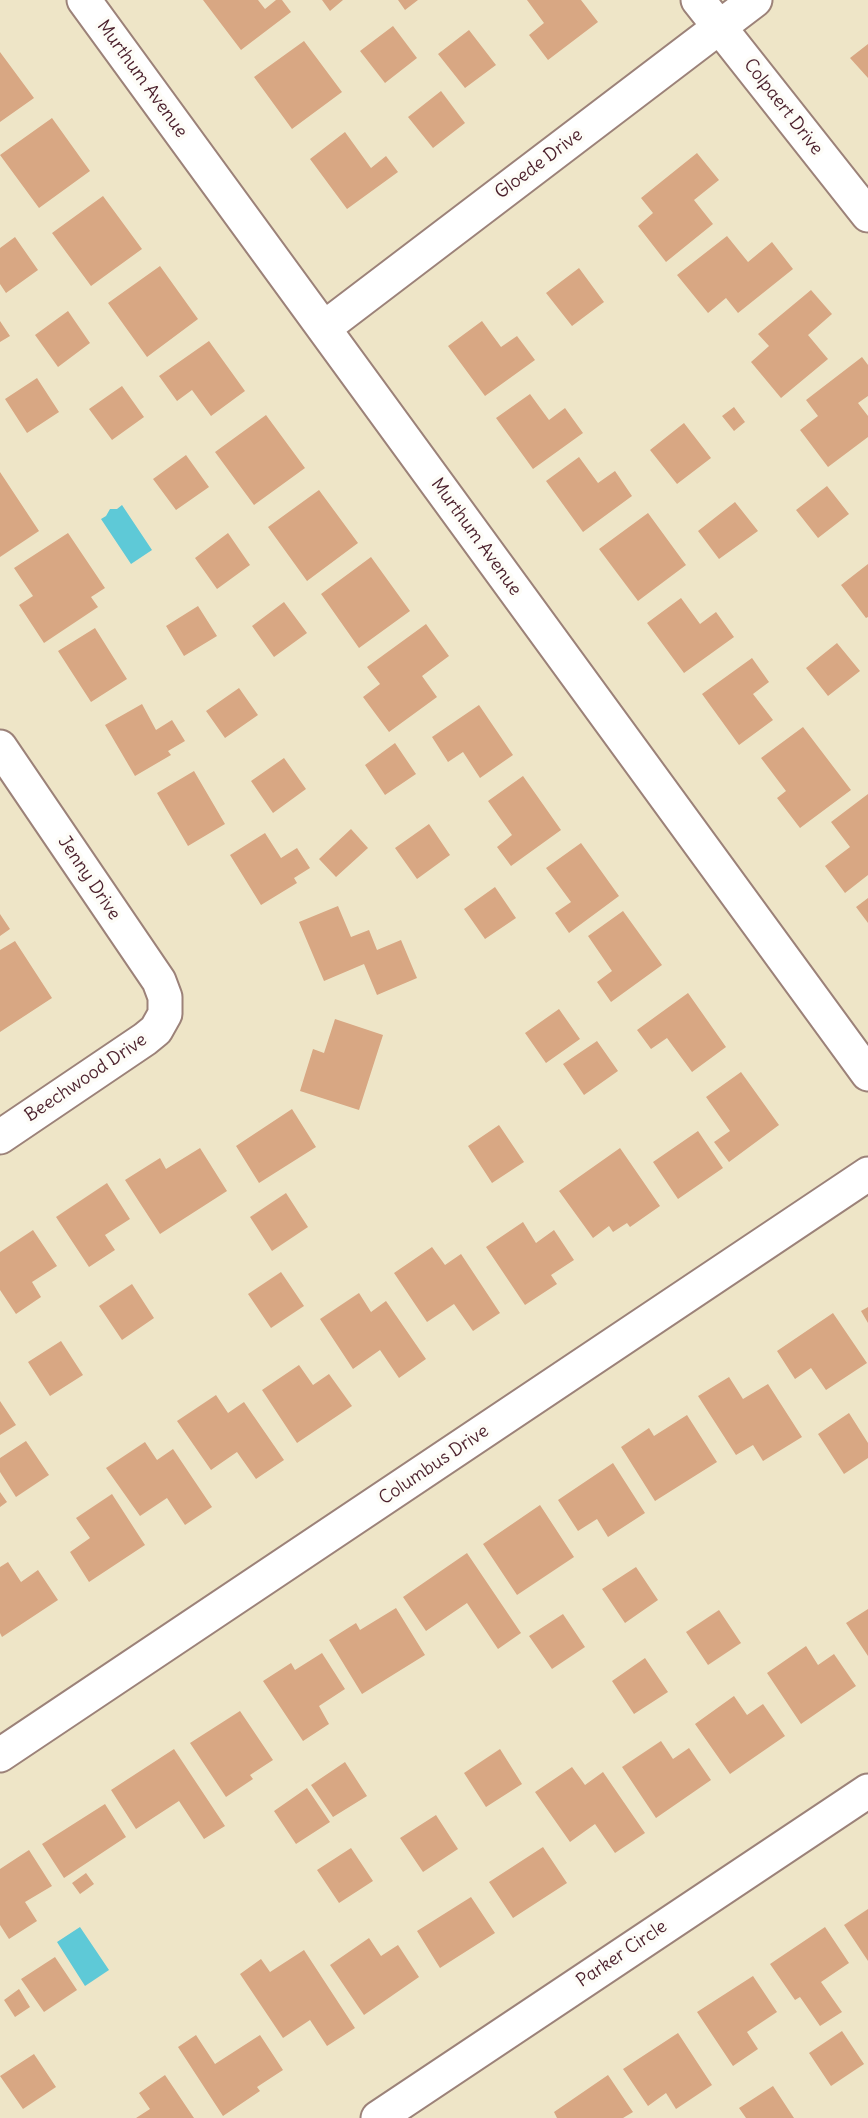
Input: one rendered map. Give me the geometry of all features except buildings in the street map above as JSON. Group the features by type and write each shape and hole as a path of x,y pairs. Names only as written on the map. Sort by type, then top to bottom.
{"street":[{"name":"Murthum Avenue","path":"84,0 868,1074"},
{"name":"Colpaert Drive","path":"698,0 868,215"},
{"name":"Gloede Drive","path":"324,328 755,0"},
{"name":"Jenny Drive","path":"0,747 159,981 165,997 164,1014"},
{"name":"Beechwood Drive","path":"0,1137 145,1039 156,1030 164,1014"},
{"name":"Columbus Drive","path":"0,1755 868,1174"},
{"name":"Parker Circle","path":"378,2118 868,1791"}],"water":[{"path":"122,505 152,550 131,564 101,519 110,509 117,509"},
{"path":"80,1927 109,1970 85,1986 57,1942"}]}
